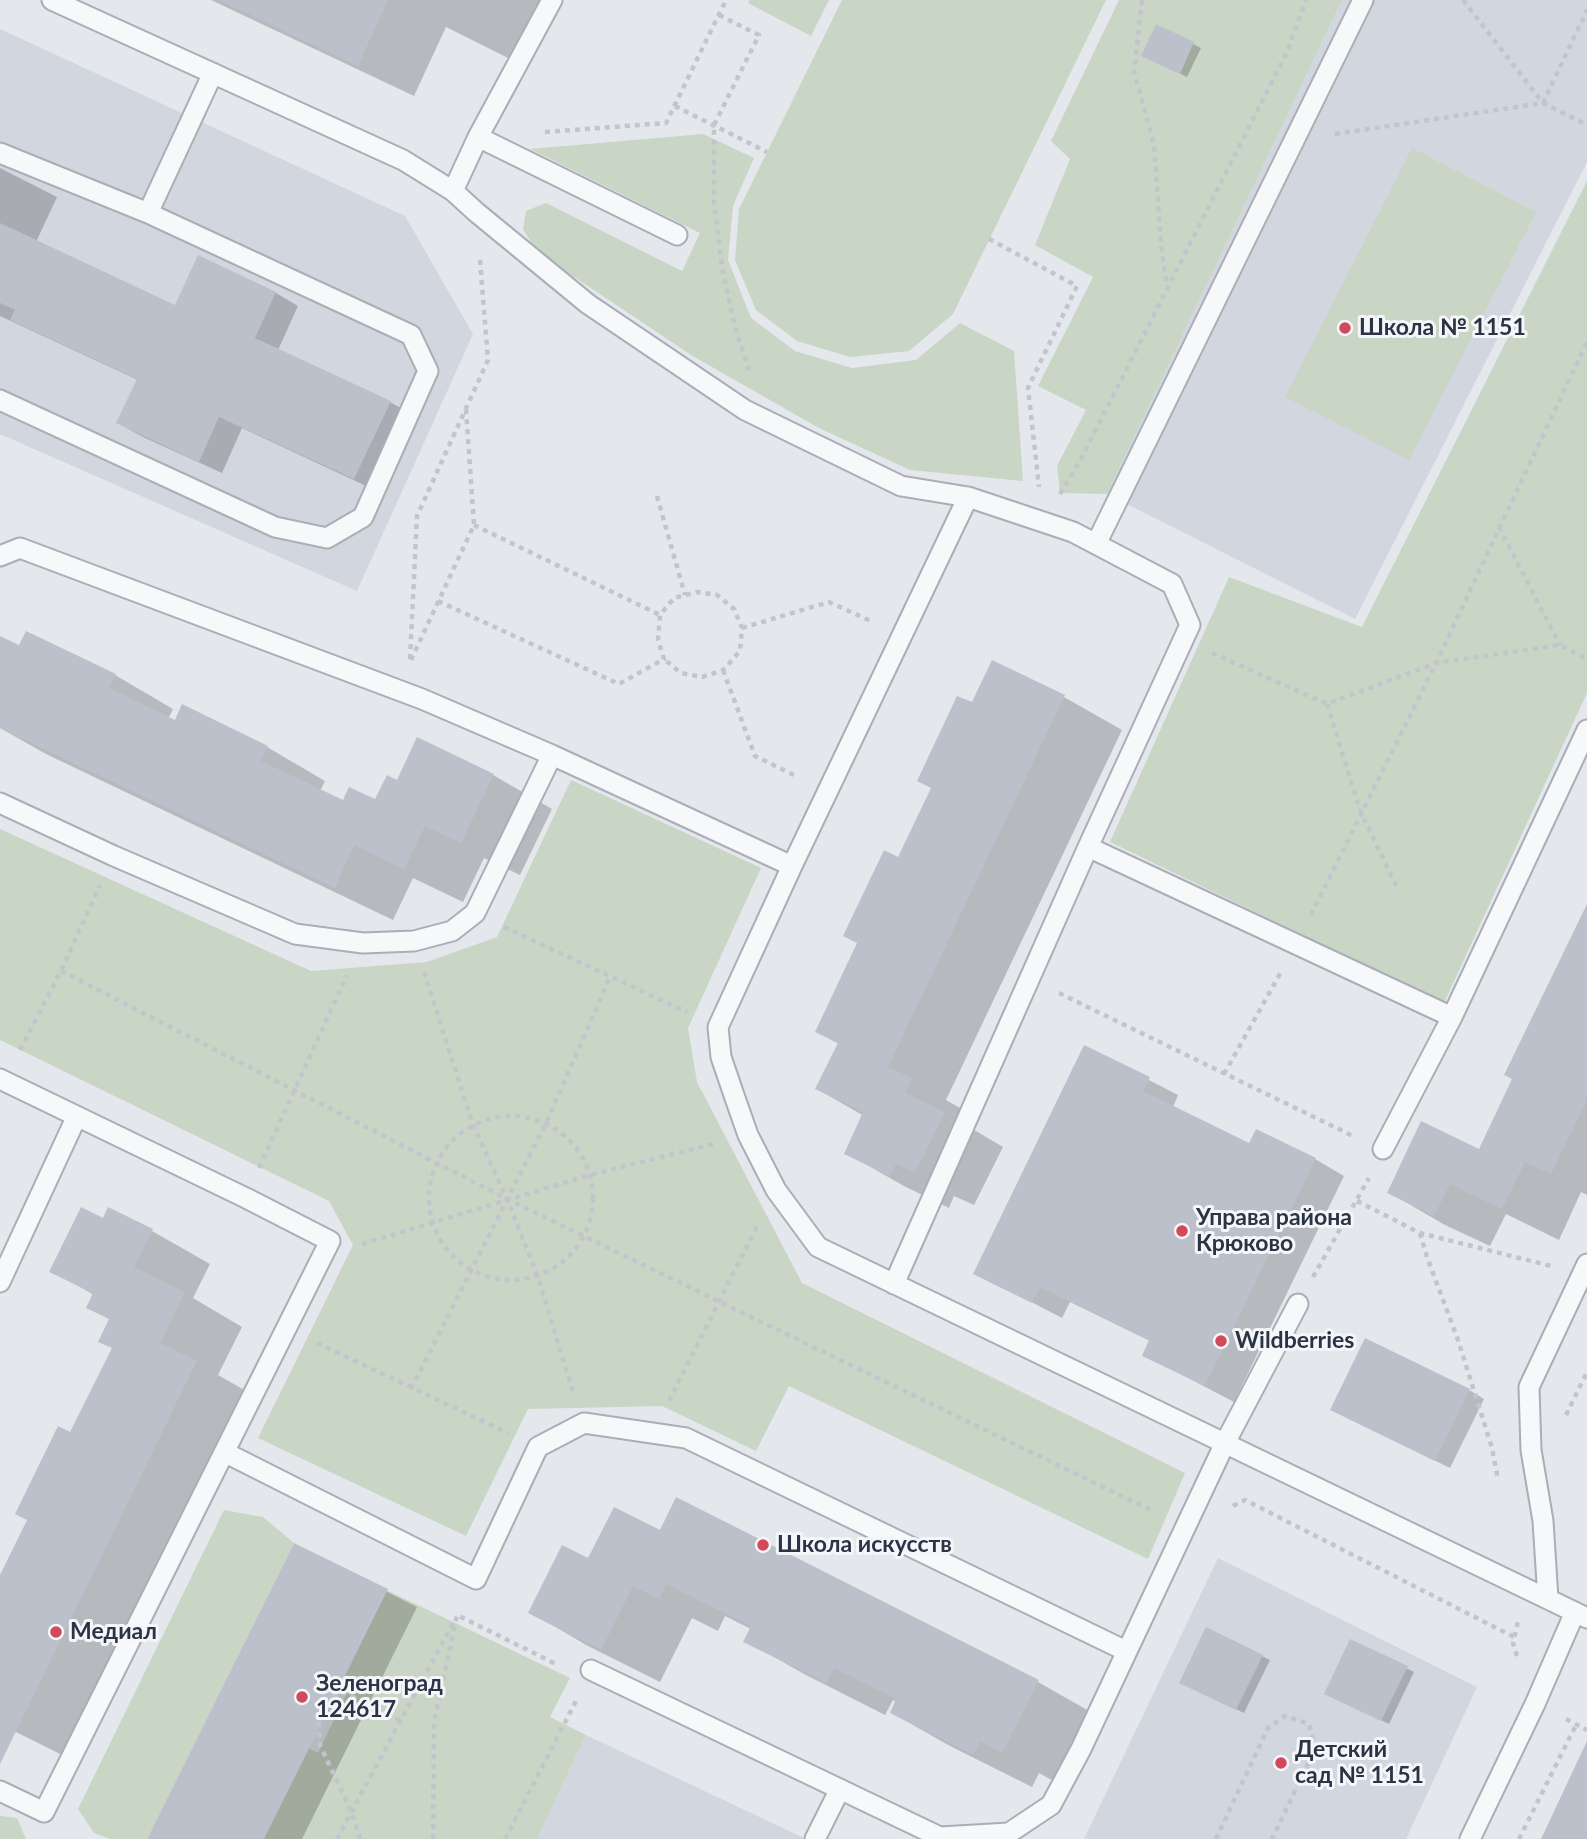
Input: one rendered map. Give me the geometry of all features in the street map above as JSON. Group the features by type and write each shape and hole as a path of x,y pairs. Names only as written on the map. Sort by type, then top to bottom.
{"lane":[{"path":"52,0 403,160 453,191 588,304 745,410 901,486 968,497 1044,522 1096,544 1172,584 1190,625 894,1284"},
{"path":"453,191 478,137 552,0"},
{"path":"1096,544 1363,0"},
{"path":"148,213 213,74"},
{"path":"478,137 677,235"},
{"path":"0,153 148,213 411,335 428,371 363,517 327,538 275,527 0,400"},
{"path":"968,497 718,1027 721,1057 748,1135 776,1190 818,1247 1581,1615 1471,1839"},
{"path":"0,556 20,548 422,699 552,755 792,866"},
{"path":"1383,1149 1452,1017 1587,730"},
{"path":"0,803 114,856 295,934 363,943 414,942 452,931 475,914 552,755"},
{"path":"1088,847 1452,1017"},
{"path":"0,1791 44,1812 330,1241 2,1080"},
{"path":"0,1282 76,1118"},
{"path":"1548,1599 1543,1521 1531,1450 1529,1387 1585,1269"},
{"path":"589,1675 840,1789 940,1838 1009,1833 1051,1805 1081,1749 1225,1443 1298,1304"},
{"path":"226,1452 476,1578 538,1447 584,1423 686,1438 1126,1651"},
{"path":"816,1839 840,1789"}],"path":[{"path":"478,137 666,123 726,0"},
{"path":"1142,0 1134,72 1154,144 1161,245 1167,288"},
{"path":"1044,522 1082,457 1287,52 1306,0"},
{"path":"1463,0 1543,103 1587,125"},
{"path":"1543,103 1587,10"},
{"path":"719,15 759,35 714,125 714,202 722,267 735,327 765,420"},
{"path":"1296,139 1543,103"},
{"path":"675,106 767,152"},
{"path":"466,407 474,525 409,664 417,516 466,407 488,360 476,212"},
{"path":"989,239 1077,286 1028,388 1044,522"},
{"path":"1224,1074 1297,944 1436,663 1587,342"},
{"path":"657,496 685,595"},
{"path":"474,525 660,615"},
{"path":"1499,526 1560,645 1587,659"},
{"path":"697,592 717,595 734,609 742,628 740,651 723,670 702,677 681,673 664,659 658,640 660,615 674,598 697,592"},
{"path":"438,601 619,684 664,659"},
{"path":"742,628 829,602 903,635"},
{"path":"1184,640 1327,704 1436,663 1560,645"},
{"path":"723,670 755,756 827,792"},
{"path":"1327,704 1361,813 1398,889"},
{"path":"2,1080 61,971 114,856"},
{"path":"475,914 718,1027"},
{"path":"414,942 473,1125 508,1199 538,1277 577,1408 584,1423"},
{"path":"246,1198 363,943"},
{"path":"61,971 508,1199 1186,1527 1245,1500 1514,1637"},
{"path":"411,1389 546,1123 610,977"},
{"path":"1030,978 1345,1133 1383,1149 1357,1201 1298,1304"},
{"path":"520,1116 546,1123 566,1136 579,1151 590,1175 594,1196 592,1216 585,1235 571,1255 558,1267 538,1277 521,1281 496,1280 471,1271 448,1252 432,1224 430,1183 436,1163 446,1148 458,1135 473,1125 494,1117 520,1116"},
{"path":"323,1255 590,1175 748,1135"},
{"path":"654,1433 718,1300 776,1190"},
{"path":"1357,1201 1420,1233 1585,1269"},
{"path":"1420,1233 1489,1436 1500,1489"},
{"path":"287,1329 538,1447"},
{"path":"337,1839 476,1578"},
{"path":"457,1615 589,1675 505,1839"},
{"path":"433,1839 434,1722 457,1615"},
{"path":"360,1839 352,1812 320,1745 317,1705 343,1692 401,1721"},
{"path":"1216,1839 1268,1728 1284,1716 1309,1724 1315,1749 1272,1839"},
{"path":"1519,1839 1576,1725"}],"shaded area":[{"name":"Школа № 1151","path":"1342,0 1587,0 1587,162 1355,619 1107,494"},
{"path":"0,29 405,216 473,334 357,591 0,434"},
{"name":"Детский сад № 1151","path":"1218,1558 1477,1687 1406,1839 1084,1839"},
{"path":"586,1735 806,1839 537,1839"}],"green space":[{"path":"749,0 829,0 811,36 748,3"},
{"path":"842,0 1106,0 953,314 909,351 850,357 797,341 756,310 735,260 739,209"},
{"path":"1119,0 1342,0 1107,494 1060,493 1057,466 1086,410 1038,386 1093,277 1035,245 1070,159 1051,141"},
{"path":"703,134 754,158 733,206 728,260 751,318 795,351 852,368 916,360 960,323 1014,351 1023,481 910,470 819,428 691,355 537,252 523,229 526,211 546,203 682,271 700,233 530,149"},
{"path":"1412,148 1536,212 1409,460 1285,397"},
{"path":"1587,181 1587,693 1444,1003 1110,842 1229,577 1362,627"},
{"path":"571,780 761,868 688,1028 697,1082 802,1283 1185,1473 1148,1559 789,1386 756,1451 662,1406 528,1409 466,1536 258,1438 353,1245 329,1201 0,1040 0,829 311,971 427,962 497,937"},
{"path":"224,1510 263,1517 294,1543 147,1839 110,1839 94,1833 78,1809"},
{"path":"378,1586 570,1678 550,1717 586,1735 537,1839 257,1839 301,1745 318,1753 348,1690 332,1682"},
{"path":"0,1816 17,1818 26,1839 0,1839"}],"building":[{"path":"219,0 388,0 358,66"},
{"path":"1156,24 1194,42 1180,74 1141,56"},
{"path":"0,223 175,305 198,255 276,292 255,338 391,401 354,479 219,417 199,462 116,423 137,379 10,320 15,310 0,303"},
{"path":"26,631 116,674 109,688 175,720 182,704 268,746 261,761 343,800 349,787 375,799 387,775 397,780 417,737 494,774 461,843 425,826 404,869 354,845 335,888 0,728 0,636 19,645"},
{"path":"992,660 1065,695 888,1067 912,1078 905,1093 945,1112 915,1173 896,1164 890,1176 844,1154 863,1112 815,1089 838,1043 815,1032 857,943 843,936 884,850 898,857 931,788 917,781 957,696 972,702"},
{"path":"1587,904 1587,1100 1551,1174 1525,1162 1502,1209 1450,1184 1434,1216 1387,1193 1421,1121 1479,1149 1512,1079 1504,1075"},
{"path":"1084,1045 1150,1077 1143,1091 1249,1143 1256,1129 1316,1158 1205,1386 1142,1356 1149,1340 1040,1287 1032,1303 973,1274"},
{"path":"81,1207 103,1218 108,1207 153,1229 134,1267 185,1292 160,1343 197,1361 0,1764 0,1575 27,1520 15,1514 58,1426 70,1432 112,1348 98,1342 109,1319 86,1308 93,1293 49,1272"},
{"path":"1365,1338 1470,1389 1435,1461 1330,1410"},
{"path":"676,1497 1039,1680 1002,1753 980,1741 973,1755 890,1713 896,1699 834,1668 826,1683 743,1642 751,1626 666,1584 659,1599 633,1586 601,1650 528,1613 562,1545 588,1558 614,1507 660,1530"},
{"path":"294,1543 388,1589 264,1839 147,1839"},
{"path":"1206,1627 1263,1655 1236,1710 1179,1683"},
{"path":"1350,1639 1408,1666 1381,1721 1324,1694"},
{"path":"1587,1741 1587,1839 1541,1839"}],"place":[{"name":"Школа № 1151","path":"1345,328"},
{"name":"Управа района Крюково","path":"1182,1231"},
{"name":"Wildberries","path":"1221,1341"},
{"name":"Школа искусств","path":"763,1545"},
{"name":"Медиал","path":"56,1632"},
{"name":"Зеленоград 124617","path":"302,1697"},
{"name":"Детский сад № 1151","path":"1281,1763"}]}
